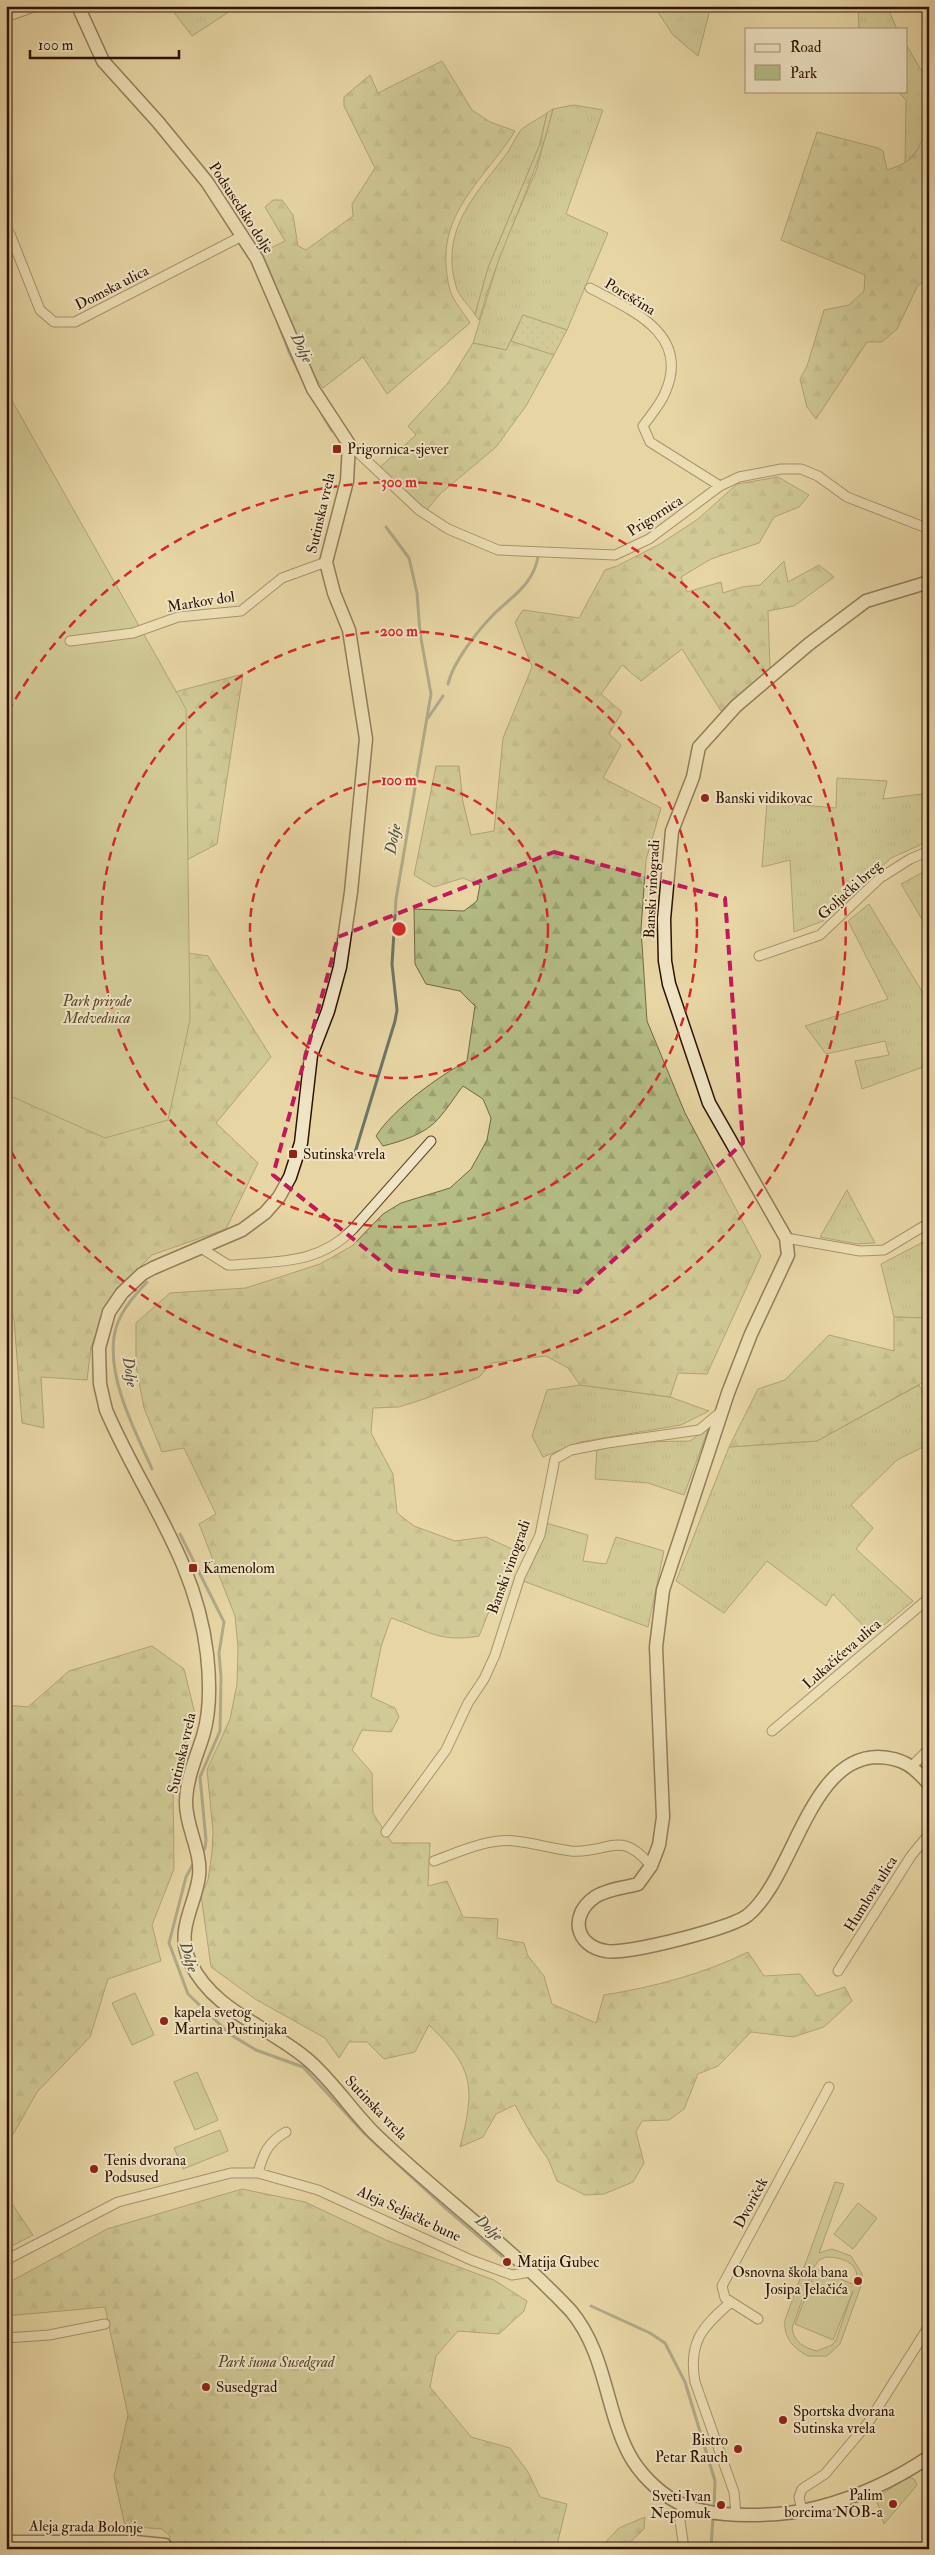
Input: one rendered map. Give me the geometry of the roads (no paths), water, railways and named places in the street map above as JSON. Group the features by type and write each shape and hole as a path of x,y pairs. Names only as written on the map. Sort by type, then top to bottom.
{"street":[{"path":"6,17 36,6"},
{"name":"Podsusedsko dolje","path":"78,6 103,61 158,122 207,182 257,259 313,389 349,444"},
{"name":"Domska ulica","path":"10,234 40,310 54,322 75,322 242,236"},
{"name":"Poreščina","path":"590,288 634,312 661,333 672,358 665,393 643,426 650,442 720,486"},
{"name":"Prigornica","path":"349,444 419,510 448,529 498,550 615,555 649,540 720,486 739,477 781,469 800,469 818,476 847,497 929,529"},
{"name":"Sutinska vrela","path":"349,444 347,482 326,562 334,593 349,630 366,738 352,892 340,966 308,1070 301,1143 290,1177 279,1197 265,1213 242,1230 142,1274 122,1293 105,1322 99,1362 101,1393 106,1410 187,1570 201,1619 207,1654 208,1710 203,1736 192,1767 186,1796 187,1818 199,1868 199,1878 185,1922 184,1946 194,1970 209,1992 230,2010 310,2062 374,2132 530,2272"},
{"name":"Markov dol","path":"70,641 133,633 178,617 241,611 282,578 326,562"},
{"name":"Banski vinogradi","path":"651,1866 659,1845 663,1817 656,1647 663,1590 722,1411 751,1334 788,1256 786,1238 709,1103 672,992 665,961 664,918 672,831 693,777 699,747 736,706 809,644 866,601 929,582"},
{"name":"Goljački breg","path":"759,956 820,934 880,878 910,859 929,851"},
{"path":"201,1248 228,1265 294,1260 323,1252 340,1242 353,1229 431,1141"},
{"path":"786,1238 860,1251 884,1250 929,1223"},
{"name":"Banski vinogradi","path":"386,1832 446,1750 460,1724 468,1703 484,1679 495,1655 520,1576 540,1535 555,1459 571,1450 607,1442 699,1430 722,1411"},
{"name":"Lukačićeva ulica","path":"772,1732 929,1598"},
{"path":"913,1765 929,1749"},
{"path":"434,1861 478,1845 513,1840 572,1851 627,1845 641,1854 651,1866 638,1884 602,1893 584,1907 579,1919 579,1934 586,1943 608,1952 720,1928 748,1915 768,1893 821,1794 835,1775 855,1762 870,1757 887,1758 913,1765 929,1784"},
{"name":"Humlova ulica","path":"838,1971 911,1856 929,1834"},
{"name":"Dvoriček","path":"731,2302 725,2298 722,2286 829,2087"},
{"path":"258,2173 263,2154 273,2140 286,2132"},
{"name":"Aleja Seljačke bune","path":"6,2260 118,2202 230,2173 258,2173 318,2190 397,2228 512,2275 530,2272"},
{"path":"530,2272 572,2311 589,2336 629,2453 636,2465 662,2491 682,2504 736,2514 802,2511 849,2498 878,2486 929,2457"},
{"path":"736,2514 734,2492 695,2382 693,2353 698,2336 707,2323 731,2302 758,2319"},
{"path":"6,2338 49,2336 105,2324"},
{"path":"802,2511 799,2497 802,2489 825,2474 868,2423 929,2326"},
{"path":"682,2504 680,2520 684,2549"},
{"name":"Aleja grada Bolonje","path":"6,2542 135,2542 165,2545"},
{"path":"925,2549 929,2547"}],"waterway":[{"name":"Dolje","path":"279,325 299,372"},
{"name":"Dolje","path":"322,414 332,431"},
{"name":"Dolje","path":"353,1159 397,1010 392,964 396,899 431,694 420,633 417,593 409,558 386,527"},
{"path":"448,684 455,666 474,637 488,620 527,582 532,575 538,557"},
{"path":"428,718 443,696"},
{"name":"Dolje","path":"147,1282 131,1301 118,1321 113,1353 115,1370 124,1405 152,1469"},
{"name":"Dolje","path":"180,1534 224,1622 219,1653 221,1677 220,1731 200,1777 206,1840 205,1848 201,1853"},
{"name":"Dolje","path":"194,1862 186,1877 169,1943 188,1994 231,2035 256,2050 303,2067 365,2134 443,2206 504,2258"},
{"name":"Dolje","path":"591,2306 650,2333 665,2343 685,2382 715,2481 714,2509"},
{"name":"Dolje","path":"711,2549 713,2516"}],"tunnel":[{"path":"165,2545 190,2549"}],"place":[{"name":"Prigornica-sjever","path":"337,449"},
{"name":"Banski vidikovac","path":"705,798"},
{"name":"Sutinska vrela","path":"293,1154"},
{"name":"Kamenolom","path":"193,1568"},
{"name":"kapela svetog Martina Pustinjaka","path":"164,2021"},
{"name":"Tenis dvorana Podsused","path":"94,2169"},
{"name":"Matija Gubec","path":"507,2262"},
{"name":"Osnovna škola bana Josipa Jelačića","path":"858,2281"},
{"name":"Susedgrad","path":"206,2387"},
{"name":"Sportska dvorana Sutinska vrela","path":"783,2420"},
{"name":"Bistro Petar Rauch","path":"738,2449"},
{"name":"Palim borcima NOB-a","path":"893,2504"},
{"name":"Sveti Ivan Nepomuk","path":"721,2505"}],"park label":[{"name":"Park prirode Medvednica","path":"97,1010"},
{"name":"Park šuma Susedgrad","path":"276,2362"}]}
